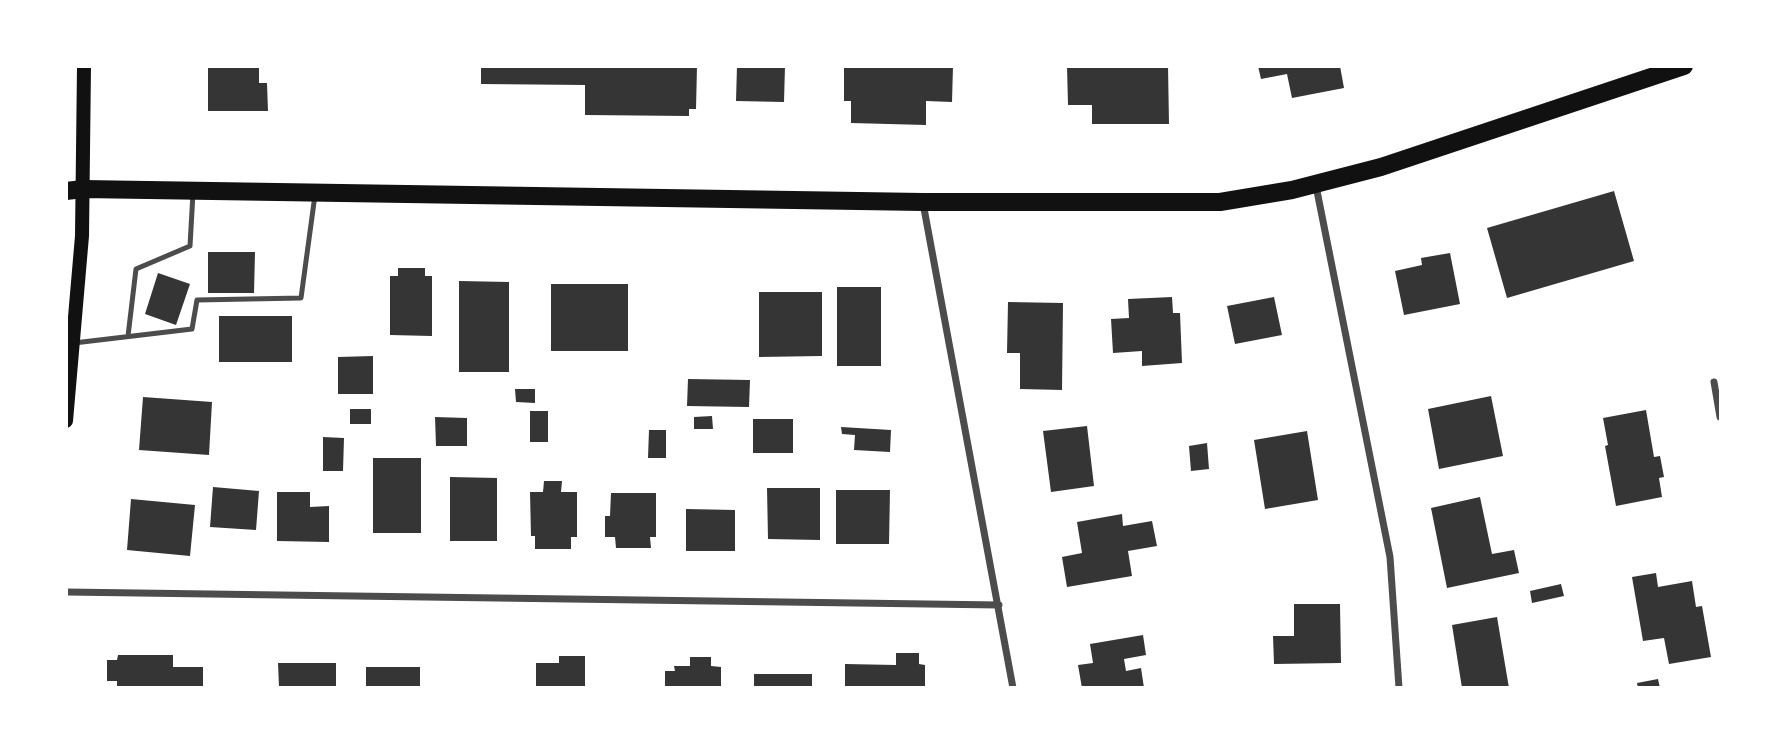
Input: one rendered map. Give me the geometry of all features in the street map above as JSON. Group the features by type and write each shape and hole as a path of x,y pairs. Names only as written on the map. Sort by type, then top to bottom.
{"main road":[{"path":"66,421 79,288 72,188 84,66"},
{"path":"72,188 923,202 1188,203 1267,196 1316,185 1381,167 1648,72 1684,66"}],"street":[{"path":"1316,185 1390,557 1399,688"},
{"path":"923,202 1013,688"},
{"path":"1714,382 1720,416"},
{"path":"66,592 999,605"}],"lane":[{"path":"128,337 136,269 190,246 193,190"},
{"path":"74,343 192,329 197,300 301,298 315,192"}],"building":[{"path":"208,66 259,66 259,83 267,83 268,111 208,111"},
{"path":"481,66 697,66 696,109 689,109 689,116 585,115 585,85 481,84"},
{"path":"737,66 785,66 784,102 736,101"},
{"path":"844,66 953,66 952,102 926,101 926,125 851,123 851,101 844,101"},
{"path":"1067,66 1168,66 1169,124 1092,124 1092,105 1068,105"},
{"path":"1258,66 1340,66 1344,88 1292,98 1287,74 1261,79"},
{"path":"1614,191 1634,261 1507,298 1487,228"},
{"path":"208,252 255,252 254,293 208,293"},
{"path":"1450,253 1460,304 1404,315 1395,271 1422,265 1421,258"},
{"path":"398,268 425,268 425,276 432,276 432,336 390,335 390,276 398,276"},
{"path":"158,273 190,284 176,325 145,314"},
{"path":"459,281 509,282 509,372 459,372"},
{"path":"551,284 628,284 628,351 551,351"},
{"path":"837,287 881,287 881,366 837,366"},
{"path":"759,292 822,292 822,356 759,357"},
{"path":"1172,297 1173,313 1180,313 1182,363 1142,366 1142,351 1113,353 1111,319 1129,318 1128,299"},
{"path":"1274,297 1282,335 1235,344 1227,306"},
{"path":"1008,302 1063,303 1062,390 1020,389 1020,353 1007,353"},
{"path":"219,316 292,316 292,362 219,362"},
{"path":"373,356 373,394 338,394 338,357"},
{"path":"688,379 750,380 749,407 687,406"},
{"path":"515,389 535,389 535,403 516,402"},
{"path":"1491,396 1503,456 1439,469 1428,409"},
{"path":"143,397 212,402 209,455 139,450"},
{"path":"350,409 371,409 371,424 350,424"},
{"path":"1646,410 1654,457 1660,456 1664,477 1659,478 1662,497 1616,506 1605,446 1608,445 1603,418"},
{"path":"530,411 548,411 548,442 530,442"},
{"path":"712,416 713,429 694,429 694,417"},
{"path":"435,417 467,418 467,446 436,446"},
{"path":"753,419 793,419 793,453 753,453"},
{"path":"1087,426 1094,486 1051,492 1043,431"},
{"path":"841,427 891,430 890,452 854,450 855,435 842,434"},
{"path":"649,430 666,430 666,458 648,458"},
{"path":"1307,431 1318,500 1265,509 1254,440"},
{"path":"323,437 344,438 343,471 323,471"},
{"path":"1207,443 1209,469 1191,471 1189,446"},
{"path":"373,458 421,458 421,533 373,533"},
{"path":"450,477 497,478 497,541 450,541"},
{"path":"544,481 562,481 561,492 577,492 577,537 571,537 571,549 535,549 535,536 531,536 530,492 543,492"},
{"path":"213,487 259,491 256,530 210,527"},
{"path":"767,488 820,488 820,540 768,539"},
{"path":"836,490 890,490 889,544 836,544"},
{"path":"277,492 310,492 310,507 329,506 329,542 277,541"},
{"path":"611,493 656,493 656,537 650,537 651,548 616,548 615,537 605,537 605,516 610,516"},
{"path":"1480,497 1492,554 1514,550 1519,573 1447,588 1431,508"},
{"path":"131,499 195,505 190,556 127,550"},
{"path":"686,509 735,510 735,551 686,551"},
{"path":"1122,514 1123,526 1152,521 1157,546 1128,551 1132,576 1067,587 1062,557 1082,553 1077,522"},
{"path":"1656,573 1658,587 1692,581 1696,607 1702,606 1711,657 1669,664 1664,638 1643,641 1632,577"},
{"path":"1561,584 1564,596 1532,603 1530,591"},
{"path":"1294,604 1340,604 1341,663 1274,664 1273,636 1294,636"},
{"path":"1497,617 1509,688 1462,688 1452,625"},
{"path":"1143,635 1146,655 1124,659 1126,671 1141,668 1144,688 1082,688 1078,665 1093,663 1090,644"},
{"path":"896,653 919,653 919,664 925,665 925,688 845,688 845,664 896,665"},
{"path":"118,655 173,655 173,667 203,667 203,688 117,688 117,681 107,681 107,660 117,660"},
{"path":"559,656 585,656 585,688 536,688 536,663 559,663"},
{"path":"690,657 711,657 711,666 721,667 721,688 665,688 665,671 675,671 674,666 690,666"},
{"path":"278,663 336,663 336,688 279,687"},
{"path":"366,667 420,667 420,688 366,688"},
{"path":"754,674 812,674 812,688 754,688"},
{"path":"1658,679 1660,688 1638,688 1637,683"}]}
